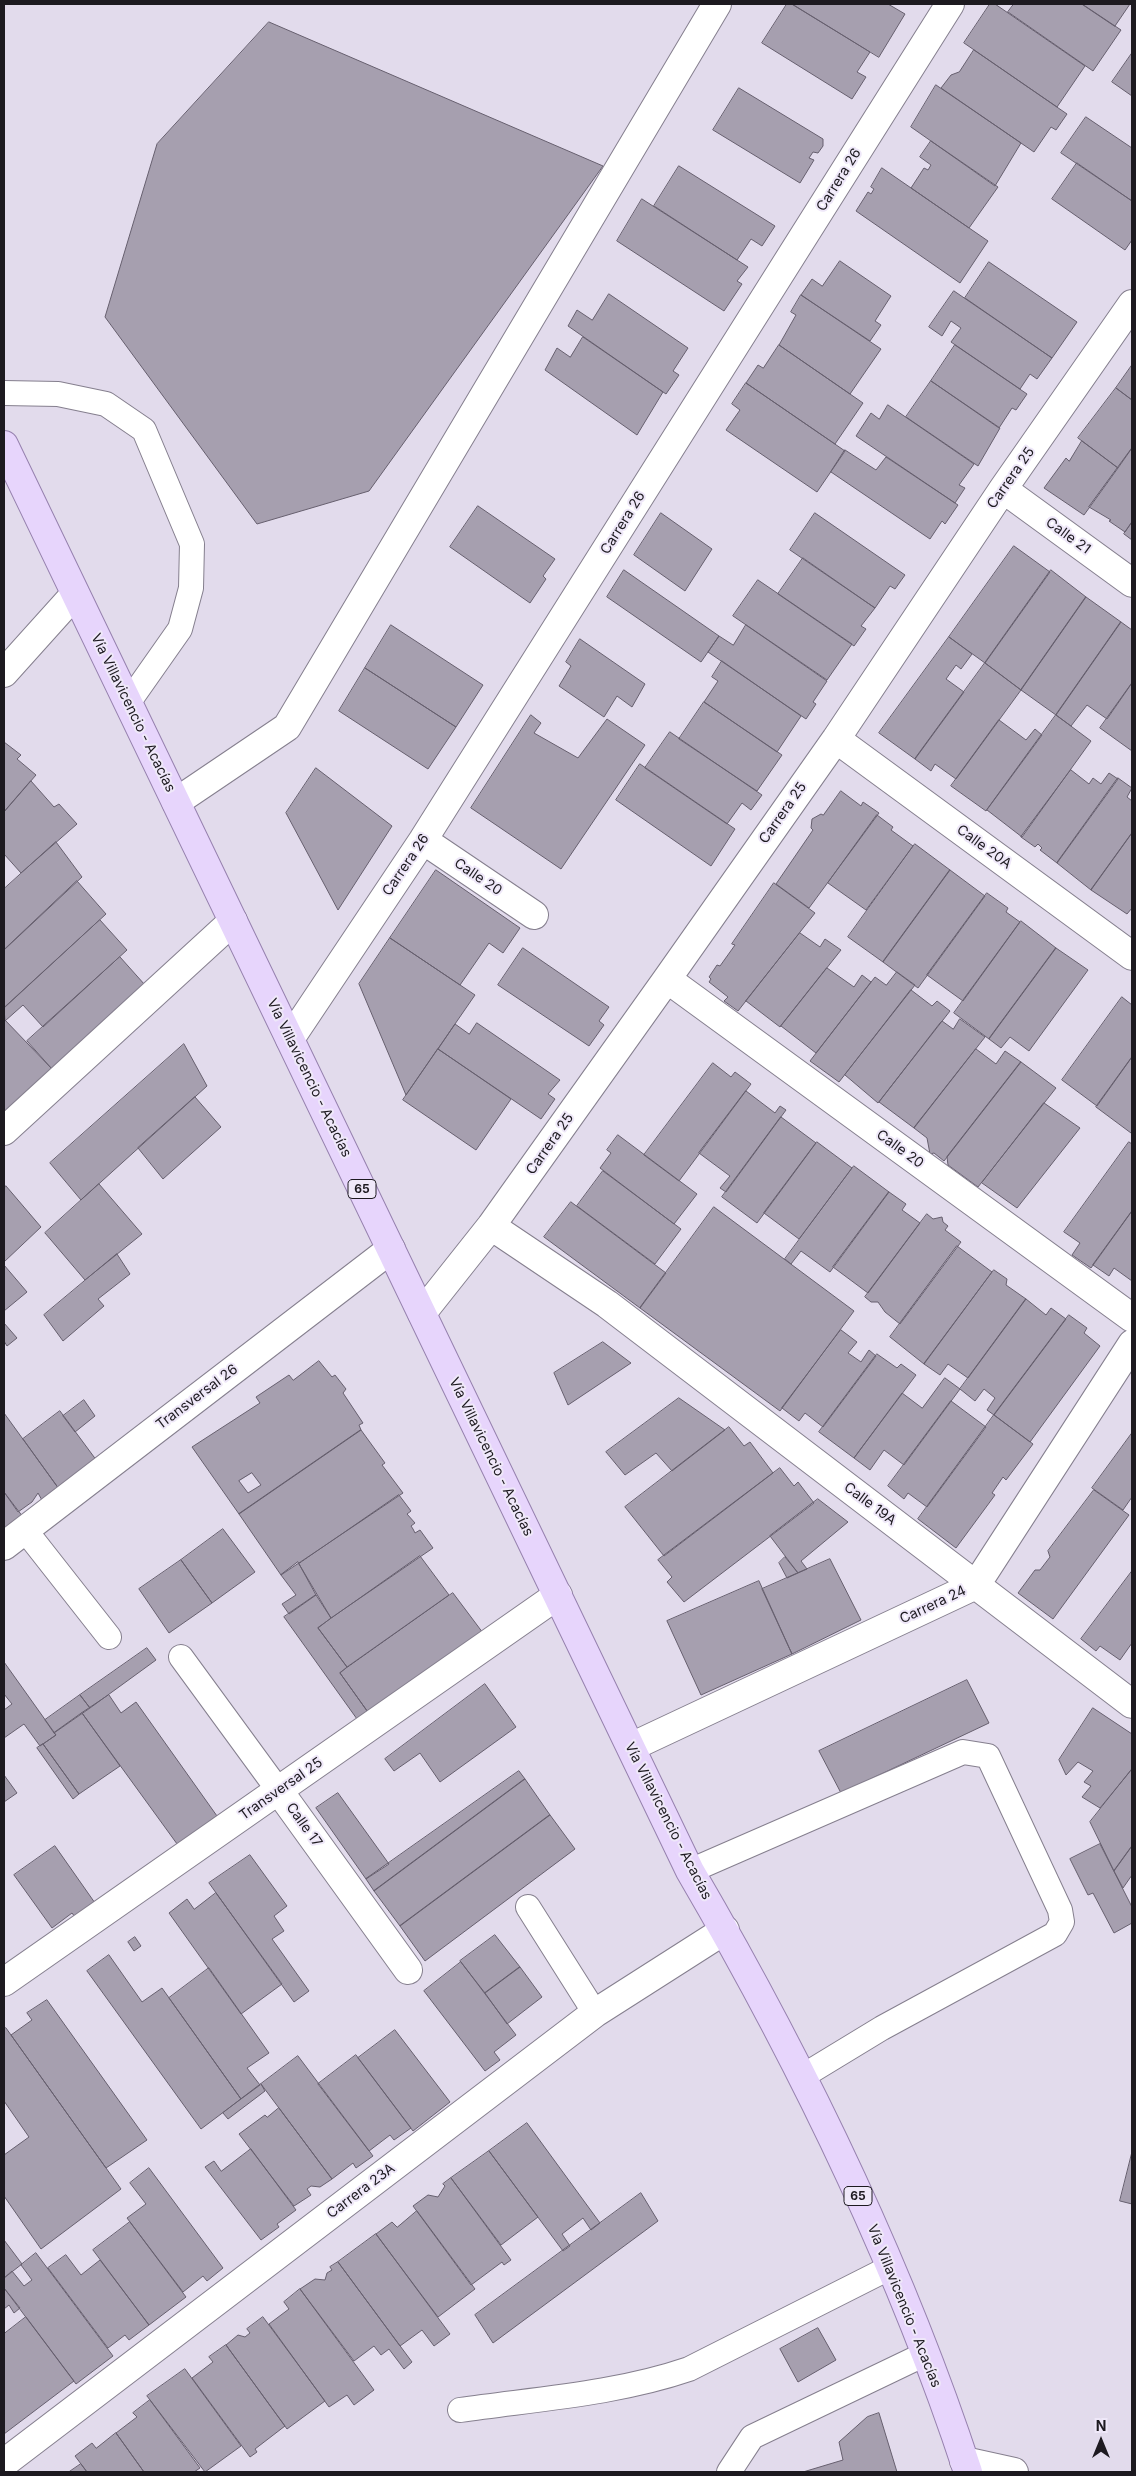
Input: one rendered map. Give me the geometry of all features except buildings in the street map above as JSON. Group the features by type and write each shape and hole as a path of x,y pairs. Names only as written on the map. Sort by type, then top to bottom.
{"main road":[{"name":"Vía Villavicencio - Acacías","path":"4,445 690,1870 725,1930 803,2076 890,2267 925,2354 966,2467"}],"street":[{"path":"176,802 286,727 717,4"},
{"name":"Carrera 26","path":"290,1039 423,840 950,4"},
{"name":"Carrera 25","path":"422,1312 491,1226 667,979 836,739 1003,489 1132,304"},
{"name":"Calle 21","path":"1003,489 1132,583"},
{"path":"4,672 75,594"},
{"name":"Calle 20A","path":"836,739 1132,956"},
{"name":"Calle 20","path":"423,840 534,915"},
{"path":"4,1131 233,922"},
{"name":"Calle 20","path":"667,979 1132,1318"},
{"name":"Calle 19A","path":"491,1226 607,1304 1132,1704"},
{"name":"Transversal 26","path":"14,1538 391,1249"},
{"name":"Carrera 24","path":"631,1747 976,1585 1132,1344"},
{"name":"Transversal 25","path":"4,1982 558,1595"},
{"name":"Calle 17","path":"279,1790 408,1970"},
{"name":"Carrera 23A","path":"4,2464 596,2013 725,1930"},
{"path":"966,2467 1014,2472"}],"lane":[{"path":"4,393 58,394 106,404 144,430 192,544 191,588 180,629 128,703"},
{"path":"14,1538 108,1637"},
{"name":"Calle 17","path":"180,1657 279,1790"},
{"path":"690,1870 963,1752 988,1756 1060,1910 1062,1922 1055,1934 882,2028 803,2076"},
{"path":"528,1907 596,2013"},
{"path":"460,2410 616,2388 666,2377 689,2369 890,2267"},
{"path":"729,2472 752,2438 925,2354"}]}
